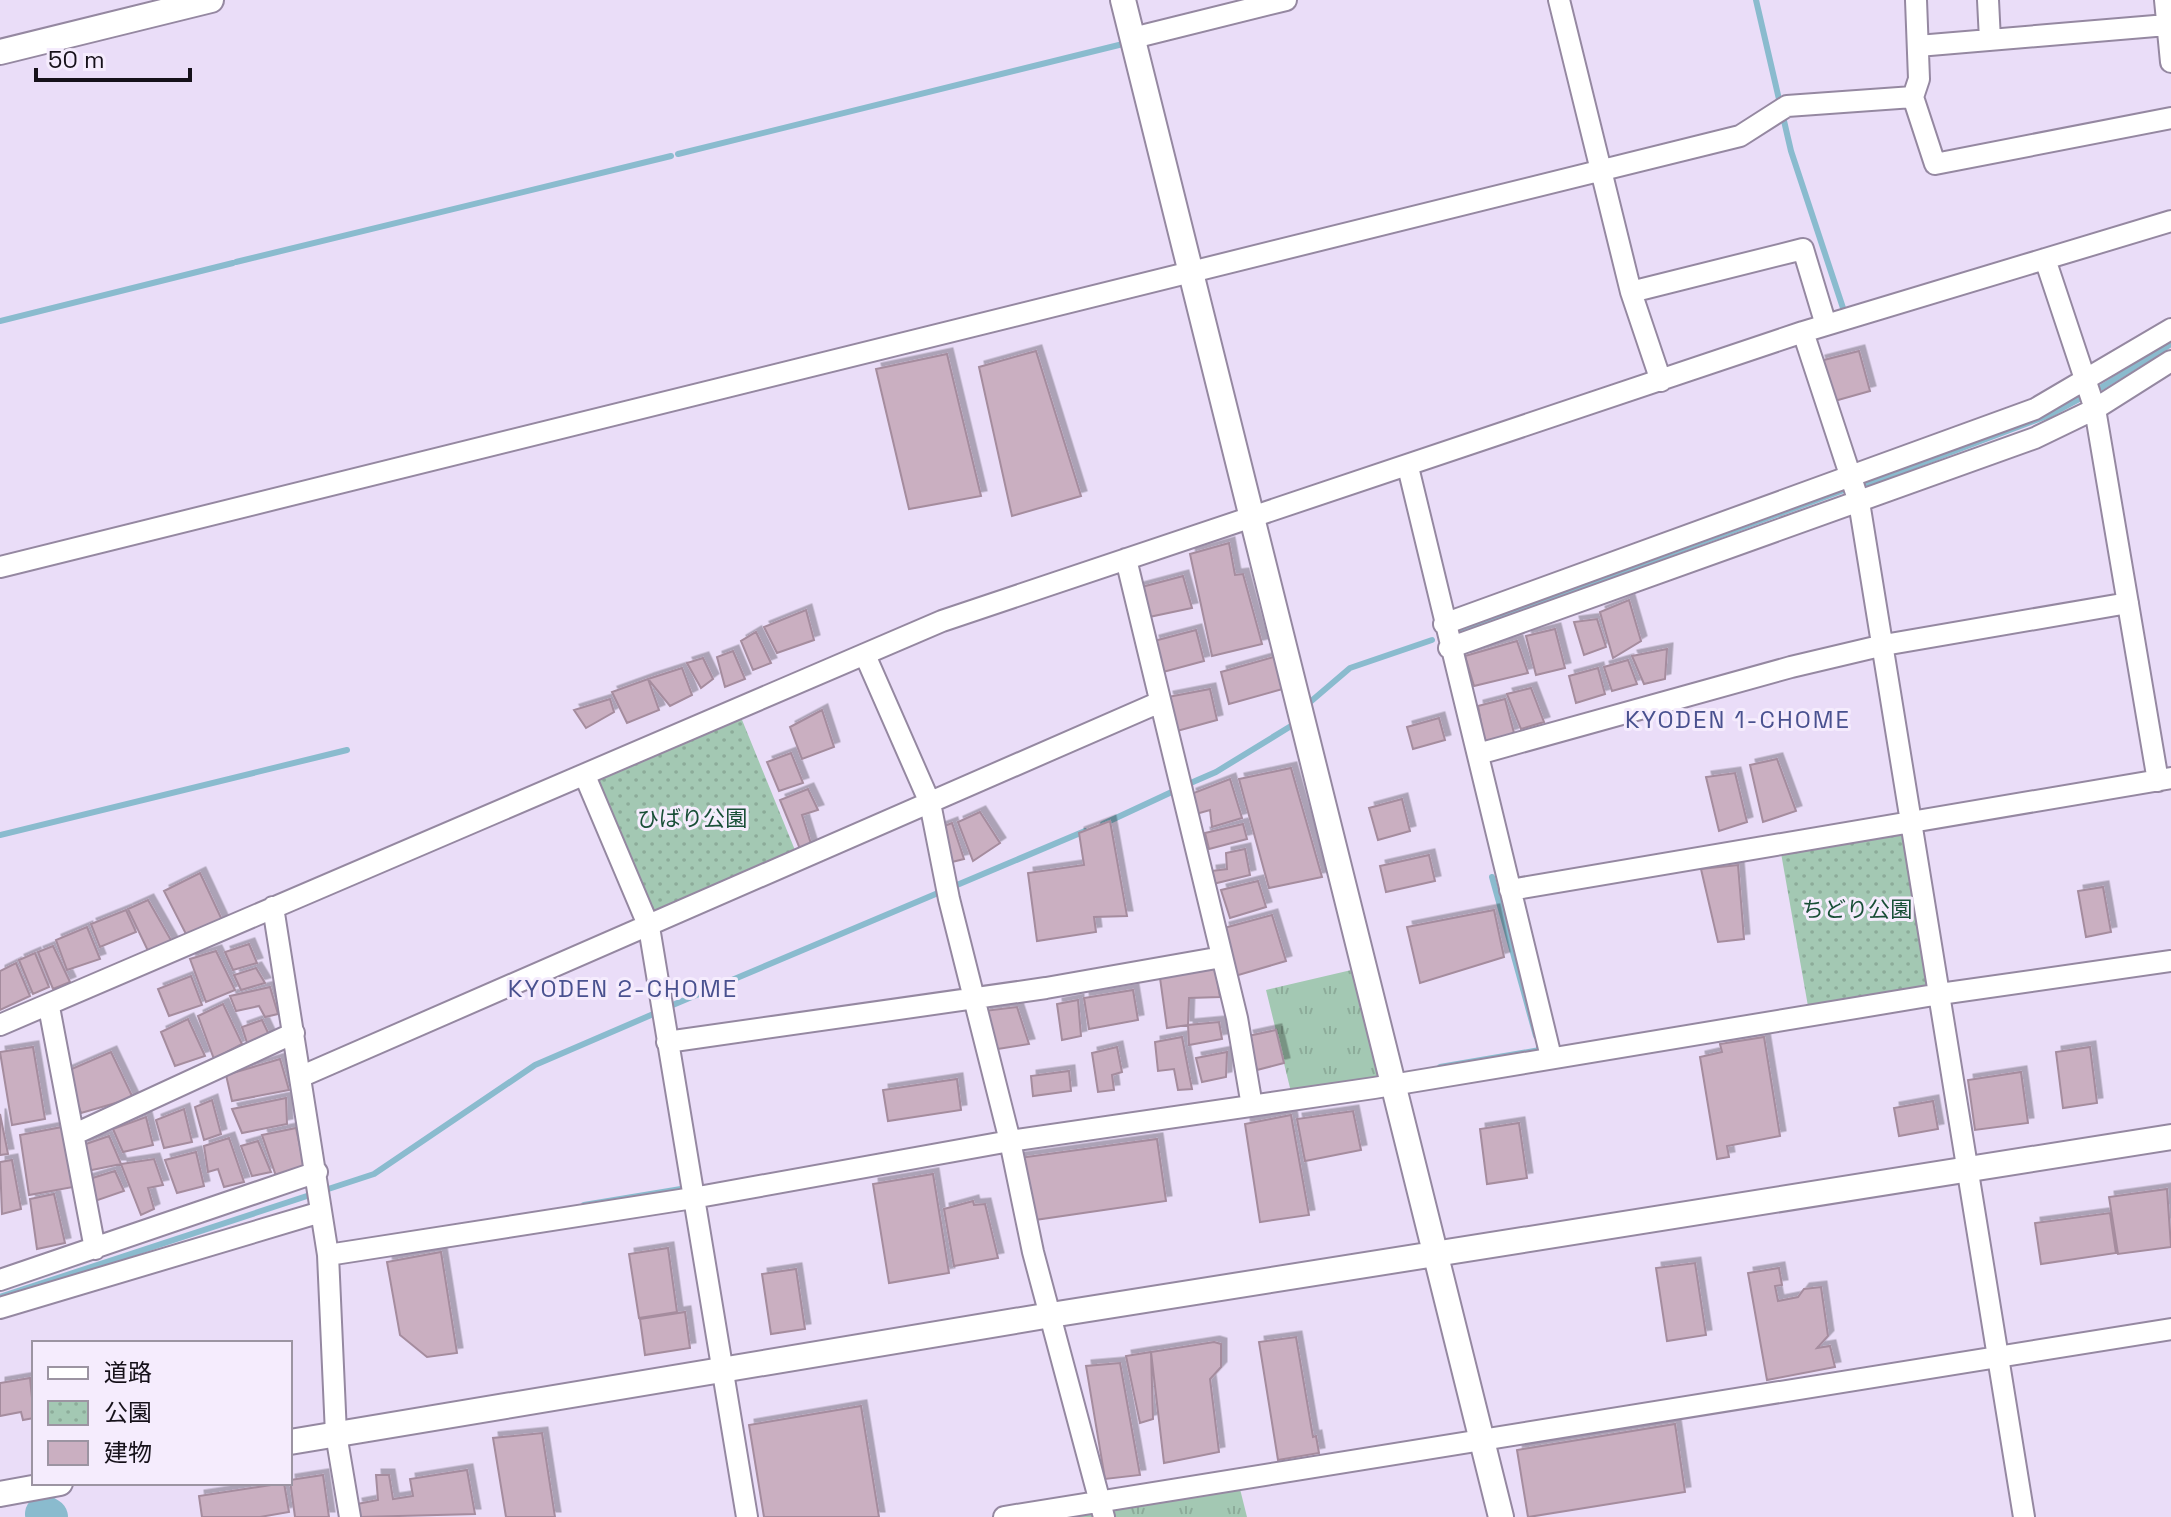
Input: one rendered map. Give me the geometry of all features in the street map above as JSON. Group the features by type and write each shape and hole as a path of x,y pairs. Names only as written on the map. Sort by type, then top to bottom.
{"street":[{"path":"0,52 211,0"},
{"path":"1123,0 1501,1517"},
{"path":"1133,38 1286,0"},
{"path":"1559,0 1631,292 1661,381"},
{"path":"1916,0 1919,79 1913,97 1935,164 2171,118"},
{"path":"1988,0 1990,40"},
{"path":"2165,0 2171,62"},
{"path":"1918,46 2167,25"},
{"path":"0,567 1740,136 1787,106 1913,97"},
{"path":"0,1025 49,1007 273,907 942,621 1803,332 2171,221"},
{"path":"1631,292 1803,249 1826,325"},
{"path":"1510,890 2164,779 2128,603 2095,409 2045,259"},
{"path":"1444,624 2035,409 2171,329"},
{"path":"1803,332 1859,502 2024,1517"},
{"path":"1449,648 2035,438 2095,409 2171,361"},
{"path":"1408,467 1449,648 1478,754 1551,1057"},
{"path":"1126,559 1222,957 1252,1106"},
{"path":"1478,754 1791,667 1884,645 2128,603"},
{"path":"865,655 930,803 974,999 1102,1510"},
{"path":"300,1077 1160,702"},
{"path":"585,776 649,927 747,1517"},
{"path":"273,907 328,1255 336,1434 350,1517"},
{"path":"667,1042 974,999 1222,957"},
{"path":"328,1255 693,1198 1010,1141 1393,1085 1940,994 2171,961"},
{"path":"49,1007 95,1249"},
{"path":"75,1134 294,1033"},
{"path":"292,1442 1051,1315 2171,1137"},
{"path":"0,1280 317,1172"},
{"path":"0,1308 321,1212"},
{"path":"1004,1517 1102,1510 1482,1439 2171,1329"},
{"path":"0,1494 49,1485"}],"green space":[{"name":"ひばり公園","path":"738,710 799,860 649,927 585,776"},
{"name":"ちどり公園","path":"1911,831 1936,989 1809,1012 1781,853"},
{"path":"1360,968 1387,1075 1291,1092 1266,990"},
{"path":"1240,1489 1247,1517 1020,1517"}],"building":[{"path":"1036,351 1081,496 1012,516 979,367"},
{"path":"1859,351 1870,391 1831,402 1820,361"},
{"path":"947,354 981,496 909,509 876,369"},
{"path":"1229,543 1235,575 1243,574 1262,644 1212,656 1190,554"},
{"path":"1183,576 1192,608 1149,617 1138,588"},
{"path":"1629,600 1641,641 1613,658 1600,612"},
{"path":"806,610 814,640 777,653 764,627"},
{"path":"1597,619 1606,647 1584,655 1574,622"},
{"path":"1555,629 1565,668 1536,675 1526,636"},
{"path":"1196,630 1204,661 1163,672 1154,641"},
{"path":"756,632 771,663 753,670 741,641"},
{"path":"1517,641 1528,673 1474,686 1465,656"},
{"path":"1667,649 1665,679 1644,684 1632,656"},
{"path":"733,651 745,679 725,687 717,657"},
{"path":"1277,656 1286,688 1229,704 1221,672"},
{"path":"703,658 713,679 701,688 687,663"},
{"path":"1628,660 1637,684 1612,691 1604,667"},
{"path":"682,668 692,695 670,706 648,679"},
{"path":"1598,668 1605,694 1576,703 1569,676"},
{"path":"648,679 659,710 627,723 612,692"},
{"path":"1531,688 1544,722 1521,729 1507,694"},
{"path":"1210,689 1217,720 1177,731 1168,697"},
{"path":"610,699 614,712 586,728 574,710"},
{"path":"1505,699 1514,733 1485,744 1478,706"},
{"path":"822,710 834,747 802,759 790,727"},
{"path":"1439,718 1445,740 1413,749 1407,727"},
{"path":"791,753 803,783 779,791 767,762"},
{"path":"1777,759 1796,811 1763,822 1750,765"},
{"path":"1291,768 1322,877 1269,888 1239,779"},
{"path":"1735,773 1747,822 1719,831 1706,777"},
{"path":"1230,779 1242,818 1212,827 1210,810 1196,814 1191,794"},
{"path":"808,789 818,810 802,815 811,844 800,849 780,800"},
{"path":"1402,799 1410,831 1378,840 1369,808"},
{"path":"980,812 1000,843 973,861 958,822"},
{"path":"1110,821 1127,916 1094,917 1096,932 1037,941 1028,873 1084,865 1079,833"},
{"path":"952,823 964,859 944,864 931,831"},
{"path":"1243,824 1247,839 1209,849 1205,833"},
{"path":"1245,849 1250,875 1213,884 1211,871 1227,869 1226,853"},
{"path":"1429,855 1435,881 1386,892 1380,866"},
{"path":"1738,865 1744,939 1718,942 1701,869"},
{"path":"200,873 222,920 188,938 164,891"},
{"path":"1258,881 1266,907 1230,918 1221,890"},
{"path":"2103,887 2111,932 2086,937 2078,891"},
{"path":"148,900 172,942 149,953 128,909"},
{"path":"126,910 136,932 100,947 91,924"},
{"path":"1494,910 1504,957 1420,983 1407,927"},
{"path":"1272,915 1286,961 1235,976 1224,928"},
{"path":"87,927 100,959 67,970 56,940"},
{"path":"249,944 257,963 233,970 225,952"},
{"path":"53,946 70,982 53,989 38,952"},
{"path":"216,951 235,990 206,1002 190,959"},
{"path":"35,953 49,987 33,994 19,960"},
{"path":"16,963 30,996 0,1010 0,971"},
{"path":"1215,966 1220,997 1189,998 1188,1025 1167,1028 1160,978"},
{"path":"256,968 265,983 241,990 234,975"},
{"path":"191,976 202,1005 169,1016 158,989"},
{"path":"270,987 278,1014 265,1017 259,1006 236,1011 230,996"},
{"path":"1133,990 1138,1020 1089,1029 1084,998"},
{"path":"1078,1000 1081,1036 1062,1040 1057,1004"},
{"path":"223,1004 242,1044 214,1059 198,1016"},
{"path":"1017,1007 1029,1044 991,1050 984,1011"},
{"path":"188,1019 205,1056 175,1066 161,1032"},
{"path":"262,1020 270,1037 248,1046 242,1027"},
{"path":"1219,1022 1222,1039 1189,1045 1188,1025"},
{"path":"1276,1030 1284,1063 1257,1070 1248,1036"},
{"path":"1182,1037 1192,1089 1178,1090 1174,1069 1158,1071 1155,1042"},
{"path":"1764,1037 1780,1136 1727,1146 1729,1157 1717,1159 1700,1057 1722,1052 1720,1044"},
{"path":"33,1047 45,1119 12,1125 0,1052"},
{"path":"1117,1047 1122,1072 1112,1075 1114,1090 1098,1092 1092,1053"},
{"path":"2090,1047 2097,1103 2063,1108 2056,1052"},
{"path":"111,1052 133,1098 81,1113 67,1071"},
{"path":"1227,1052 1226,1077 1202,1082 1196,1058"},
{"path":"280,1059 289,1090 232,1101 226,1075"},
{"path":"1069,1071 1071,1091 1033,1096 1031,1076"},
{"path":"2021,1072 2028,1123 1975,1130 1968,1080"},
{"path":"957,1079 961,1110 888,1121 883,1090"},
{"path":"286,1098 287,1124 242,1133 232,1109"},
{"path":"212,1100 221,1134 204,1140 195,1107"},
{"path":"1933,1101 1938,1129 1899,1136 1894,1108"},
{"path":"184,1109 192,1142 164,1148 156,1120"},
{"path":"1353,1111 1361,1150 1305,1161 1297,1119"},
{"path":"0,1114 8,1154 0,1155"},
{"path":"1291,1115 1309,1215 1260,1222 1245,1124"},
{"path":"146,1117 153,1145 123,1152 113,1129"},
{"path":"1519,1123 1527,1178 1487,1184 1480,1129"},
{"path":"62,1127 73,1187 29,1195 20,1135"},
{"path":"296,1128 305,1170 277,1179 262,1135"},
{"path":"109,1136 121,1164 87,1171 83,1145"},
{"path":"229,1138 244,1182 224,1187 218,1169 208,1172 204,1146"},
{"path":"1157,1139 1166,1201 1021,1222 1012,1159"},
{"path":"258,1141 271,1172 252,1176 241,1146"},
{"path":"196,1152 204,1186 177,1193 165,1160"},
{"path":"154,1159 163,1185 148,1188 154,1209 141,1215 121,1164"},
{"path":"12,1160 21,1209 2,1214 0,1162"},
{"path":"115,1171 124,1191 92,1202 86,1180"},
{"path":"933,1174 949,1273 889,1283 873,1184"},
{"path":"2167,1189 2171,1247 2118,1254 2109,1197"},
{"path":"54,1194 65,1243 37,1249 30,1199"},
{"path":"973,1201 974,1205 985,1204 998,1258 954,1266 944,1209"},
{"path":"2110,1213 2116,1253 2041,1264 2035,1223"},
{"path":"668,1248 677,1312 639,1318 629,1254"},
{"path":"441,1252 457,1353 427,1357 400,1335 387,1262"},
{"path":"1695,1263 1706,1335 1667,1341 1656,1268"},
{"path":"1779,1268 1782,1285 1775,1286 1778,1301 1798,1297 1804,1289 1821,1287 1828,1336 1817,1348 1830,1346 1835,1367 1767,1380 1748,1273"},
{"path":"796,1269 805,1329 771,1334 762,1274"},
{"path":"685,1312 690,1348 645,1355 640,1319"},
{"path":"1296,1337 1313,1437 1316,1436 1319,1453 1278,1460 1259,1342"},
{"path":"1214,1342 1221,1344 1221,1367 1210,1379 1219,1452 1164,1463 1151,1352"},
{"path":"1151,1352 1153,1419 1140,1423 1126,1356"},
{"path":"1120,1363 1140,1475 1105,1479 1086,1366"},
{"path":"30,1378 32,1418 23,1420 21,1412 0,1416 0,1383"},
{"path":"861,1406 879,1517 764,1517 749,1425"},
{"path":"1675,1424 1685,1492 1528,1517 1517,1450"},
{"path":"542,1433 555,1517 506,1517 493,1438"},
{"path":"467,1470 475,1514 360,1517 357,1504 378,1500 376,1475 389,1475 393,1499 413,1496 410,1479"},
{"path":"323,1475 329,1517 295,1517 292,1480"},
{"path":"284,1485 289,1512 260,1517 202,1517 199,1496"}],"waterway":[{"path":"1756,0 1791,151 1844,311"},
{"path":"678,154 1127,43"},
{"path":"236,262 671,156"},
{"path":"0,321 233,263"},
{"path":"2102,387 2171,344"},
{"path":"1864,485 2047,416 2081,398"},
{"path":"1456,632 1844,490"},
{"path":"1309,703 1350,668 1432,640"},
{"path":"1186,785 1216,772 1291,726"},
{"path":"0,835 347,750"},
{"path":"1103,824 1176,790"},
{"path":"668,1007 1085,831"},
{"path":"1492,877 1536,1036"},
{"path":"0,1297 374,1174 535,1065 658,1012"},
{"path":"1440,1067 1540,1050 1539,1047"},
{"path":"584,1205 687,1188"},
{"path":"44,1514 49,1517"}],"district":[{"name":"KYODEN 1-CHOME","path":"1738,720"},
{"name":"KYODEN 2-CHOME","path":"623,989"}]}
